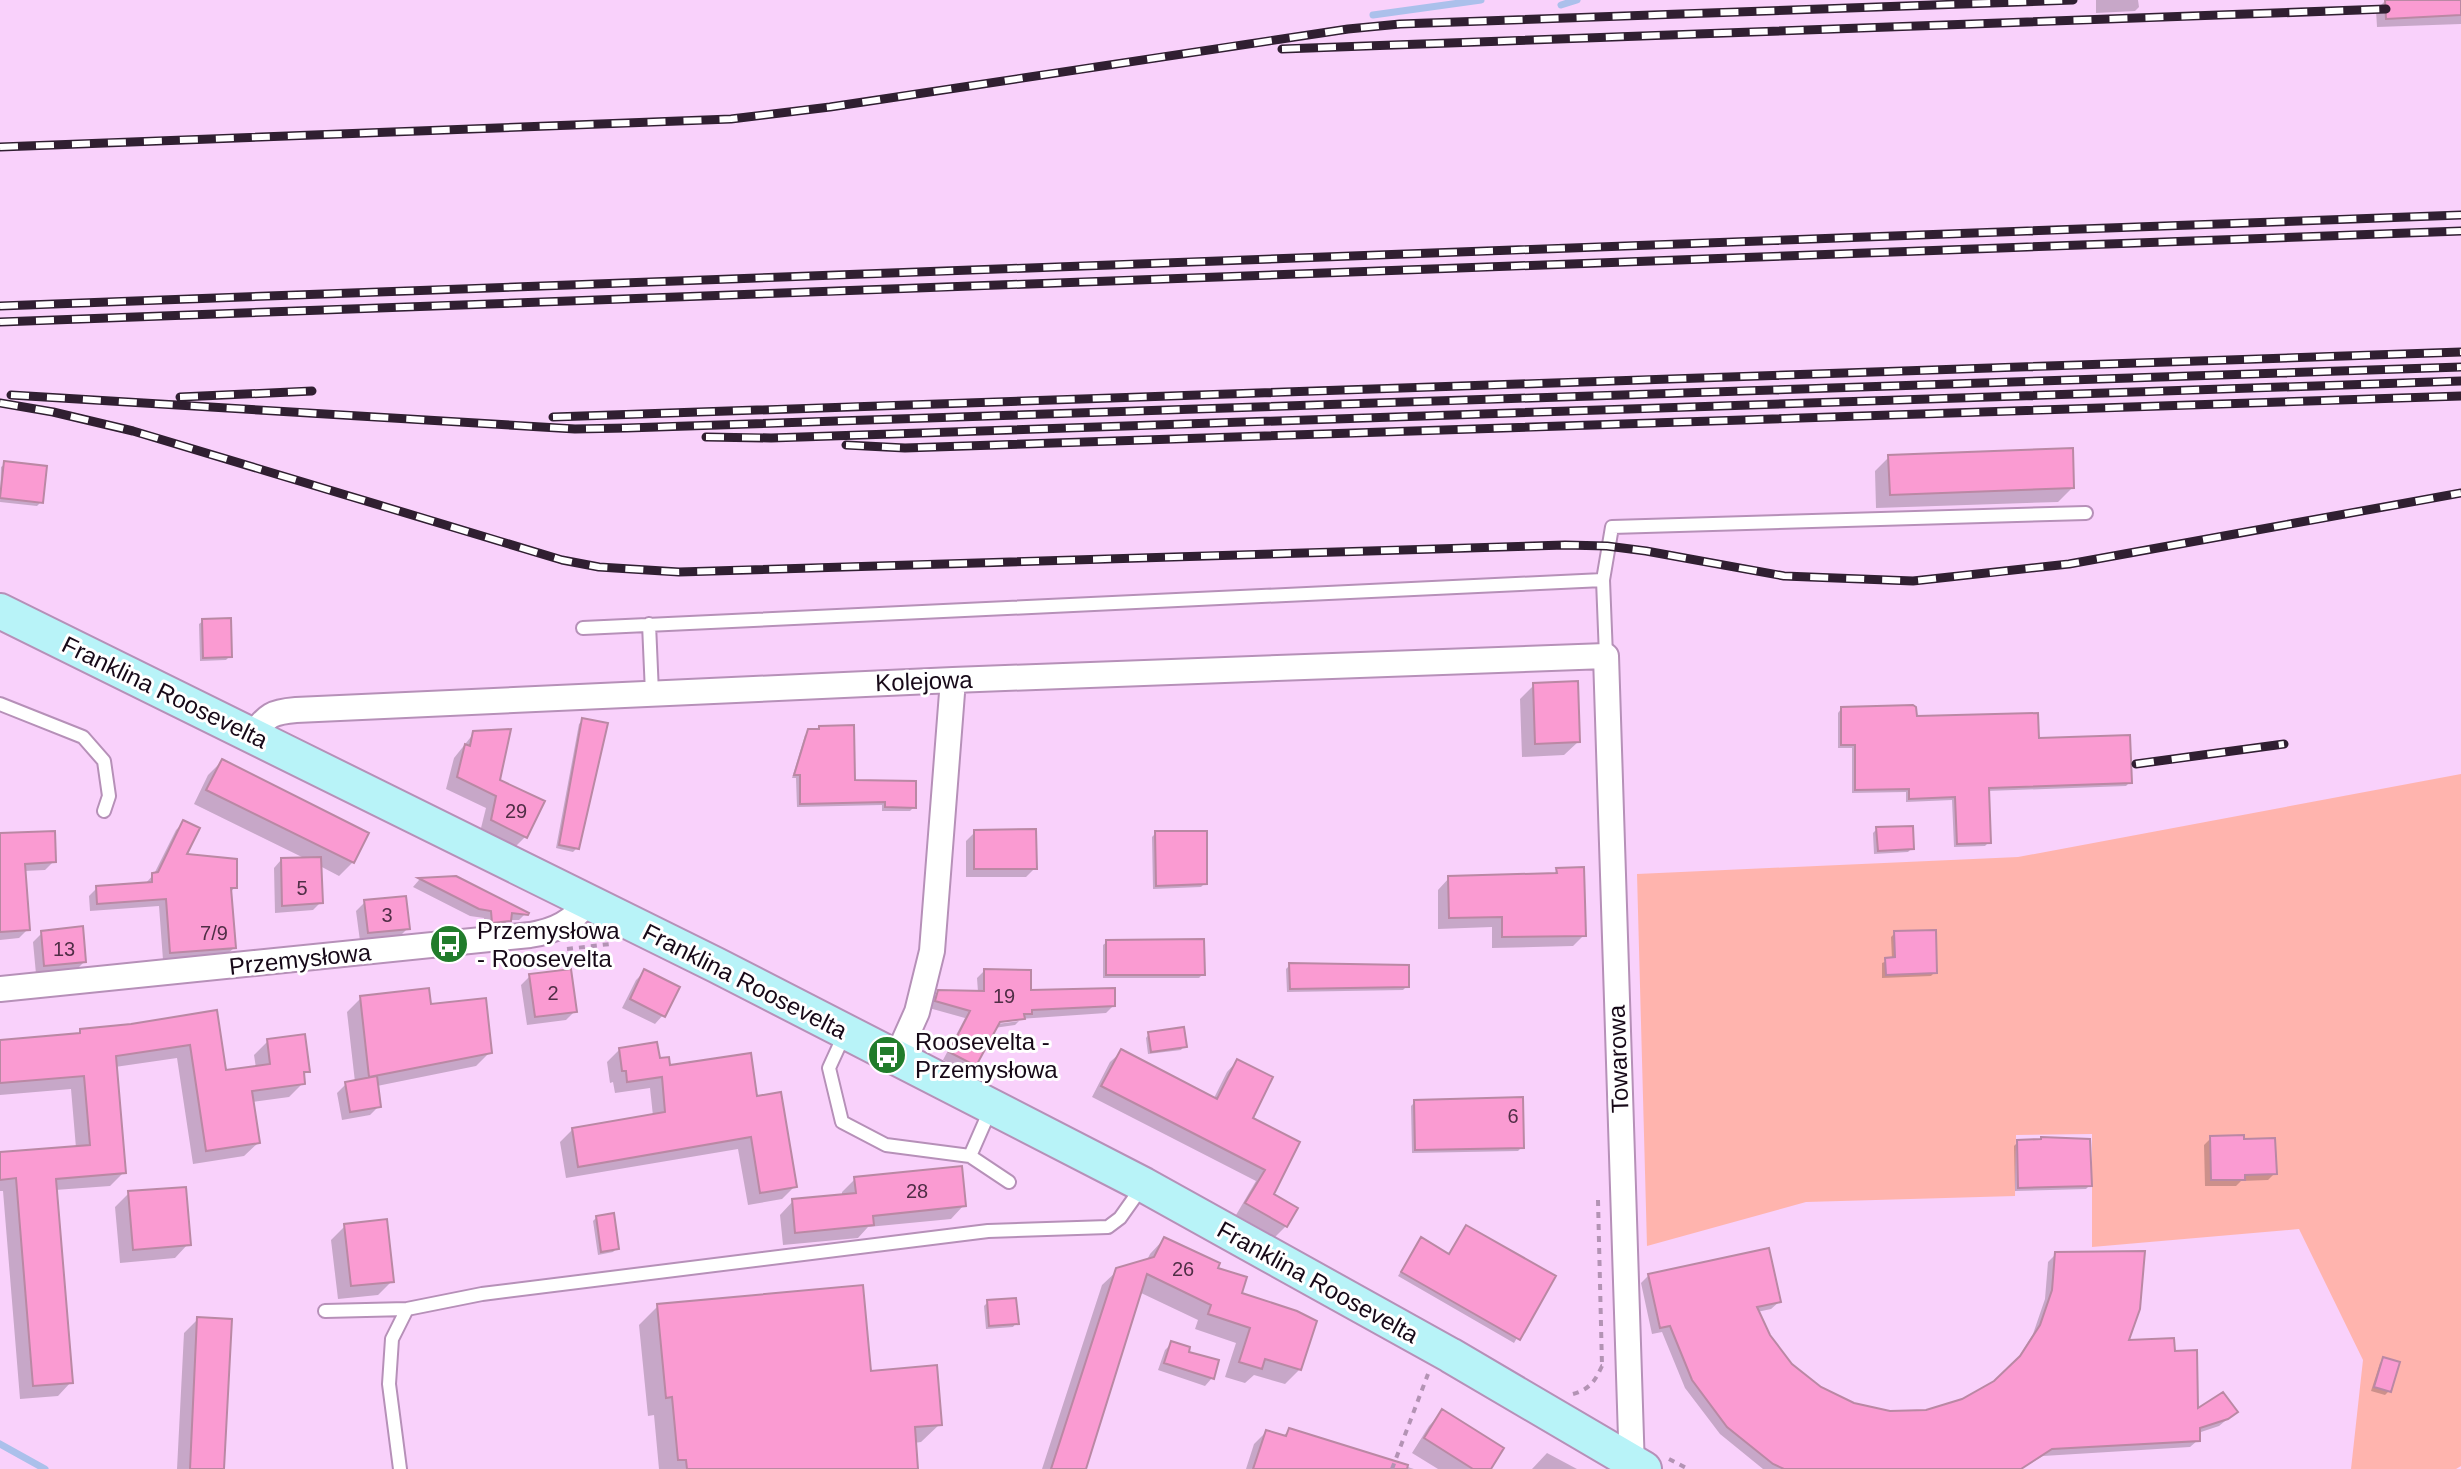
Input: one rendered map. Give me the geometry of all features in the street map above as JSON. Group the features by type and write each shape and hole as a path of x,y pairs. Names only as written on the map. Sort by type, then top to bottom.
{"street":[{"name":"Franklina Roosevelta","path":"0,611 716,965 1144,1185 1450,1355 1636,1467"},
{"name":"Kolejowa","path":"253,735 266,717 279,711 953,680 1606,656"},
{"name":"Towarowa","path":"1606,656 1636,1467"},
{"path":"896,1059 917,1012 932,951 953,680"},
{"name":"Przemysłowa","path":"0,989 540,933 566,924 588,902"}],"lane":[{"path":"1606,656 1603,580 1612,527 2086,513"},
{"path":"583,628 1603,580"},
{"path":"649,624 652,693"},
{"path":"0,704 83,737 104,761 109,796 104,811"},
{"path":"845,1033 829,1068 842,1122 886,1145 970,1156 1009,1182"},
{"path":"970,1156 991,1108"},
{"path":"325,1311 407,1309 482,1294 988,1231 1108,1227 1120,1218 1144,1185"},
{"path":"400,1469 389,1384 392,1339 407,1309"}],"path":[{"path":"564,949 618,943"},
{"path":"1598,1192 1602,1366"},
{"path":"1392,1469 1430,1368"}],"shaded area":[{"path":"2461,774 2461,1466 2456,1469 2351,1469 2363,1360 2299,1229 2092,1247 2092,1134 2016,1135 2015,1196 1806,1202 1647,1246 1637,874 2018,857"}],"building":[{"path":"2385,0 2461,0 2461,15 2386,19"},
{"path":"2073,448 2074,488 1890,495 1888,455"},
{"path":"4,461 47,466 43,503 0,498"},
{"path":"231,618 232,657 203,658 202,619"},
{"path":"1578,681 1580,742 1535,744 1533,683"},
{"path":"1913,705 1917,716 2038,713 2039,738 2130,735 2132,783 1989,788 1991,843 1957,844 1955,797 1909,799 1909,789 1855,790 1855,745 1841,745 1841,707"},
{"path":"582,718 608,723 579,849 559,845"},
{"path":"854,725 855,780 916,781 916,808 885,807 885,802 800,804 800,775 794,775 808,729"},
{"path":"511,729 500,780 545,801 527,838 491,820 496,796 457,777 465,744 470,746 473,731"},
{"path":"222,759 369,833 354,863 206,790"},
{"path":"183,820 200,828 187,854 237,859 237,888 231,888 236,948 170,953 166,899 97,904 96,886 152,882 152,873 158,872"},
{"path":"1913,826 1914,849 1878,851 1876,827"},
{"path":"1036,829 1037,869 974,869 974,830"},
{"path":"55,831 56,862 25,864 30,930 0,932 0,833"},
{"path":"1155,831 1207,831 1207,884 1156,886"},
{"path":"321,857 323,903 282,906 281,858"},
{"path":"1584,867 1586,936 1502,937 1502,917 1449,918 1448,876 1557,873 1556,868"},
{"path":"456,876 528,915 512,913 511,921 492,923 491,911 479,909 418,878"},
{"path":"406,896 410,929 368,933 364,900"},
{"path":"83,926 86,962 44,966 41,931"},
{"path":"1936,930 1937,973 1886,975 1885,958 1895,957 1894,931"},
{"path":"1204,939 1205,975 1106,975 1106,940"},
{"path":"1289,963 1409,965 1409,987 1290,989"},
{"path":"571,969 577,1012 535,1017 529,974"},
{"path":"644,969 680,987 665,1017 630,999"},
{"path":"984,969 1031,970 1031,990 1115,988 1115,1006 1032,1010 1032,1014 1024,1014 1025,1019 1000,1022 976,1066 949,1052 970,1011 935,1001 938,990 984,991"},
{"path":"429,988 431,1004 486,998 492,1053 369,1077 360,996"},
{"path":"217,1010 226,1070 270,1064 267,1039 305,1034 310,1072 304,1072 305,1084 252,1091 260,1143 206,1151 190,1045 116,1056 126,1173 56,1179 73,1383 33,1386 16,1178 0,1180 0,1152 90,1145 84,1076 0,1083 0,1040 80,1033 80,1029"},
{"path":"1184,1027 1187,1047 1151,1052 1148,1032"},
{"path":"657,1042 660,1058 669,1057 670,1065 751,1053 757,1096 781,1092 797,1187 760,1193 751,1137 578,1167 572,1128 665,1112 662,1077 627,1082 619,1048"},
{"path":"1121,1049 1217,1099 1237,1059 1273,1077 1253,1118 1300,1142 1274,1194 1298,1208 1287,1227 1245,1203 1265,1170 1101,1086"},
{"path":"377,1076 381,1107 350,1112 345,1082"},
{"path":"1523,1097 1524,1148 1415,1150 1414,1100"},
{"path":"2244,1135 2244,1139 2275,1138 2277,1174 2245,1175 2245,1180 2211,1180 2210,1136"},
{"path":"2041,1137 2090,1139 2092,1186 2018,1188 2017,1140"},
{"path":"962,1166 966,1206 873,1216 874,1225 795,1233 792,1199 856,1193 854,1177"},
{"path":"186,1187 191,1245 133,1250 128,1191"},
{"path":"614,1213 619,1249 601,1252 596,1216"},
{"path":"387,1219 394,1282 351,1286 344,1224"},
{"path":"1466,1225 1556,1276 1520,1340 1401,1272 1421,1237 1449,1254"},
{"path":"1164,1237 1220,1263 1218,1268 1247,1277 1242,1293 1317,1321 1301,1370 1265,1359 1262,1369 1239,1362 1250,1328 1208,1314 1211,1305 1147,1274 1086,1469 1051,1469 1116,1268 1154,1257"},
{"path":"1769,1248 1781,1302 1757,1307 1770,1335 1792,1364 1821,1387 1854,1403 1890,1411 1926,1410 1962,1399 1994,1381 2020,1356 2040,1325 2052,1290 2055,1252 2145,1251 2140,1309 2129,1340 2174,1338 2175,1351 2197,1350 2198,1408 2223,1392 2238,1412 2228,1419 2200,1428 2200,1441 2052,1449 2021,1469 1784,1469 1773,1464 1727,1427 1692,1380 1670,1326 1660,1328 1648,1274"},
{"path":"863,1285 871,1371 937,1365 942,1425 915,1427 918,1469 687,1469 686,1460 678,1460 672,1397 666,1398 657,1304"},
{"path":"1016,1298 1019,1324 989,1326 987,1300"},
{"path":"197,1317 232,1319 224,1469 190,1469"},
{"path":"1171,1341 1190,1347 1189,1352 1219,1360 1214,1379 1164,1363"},
{"path":"2383,1357 2400,1362 2391,1392 2374,1387"},
{"path":"1442,1409 1504,1448 1491,1469 1473,1469 1424,1438"},
{"path":"1289,1428 1408,1465 1407,1469 1253,1469 1266,1430 1286,1436"}],"waterway":[{"path":"1373,15 1481,0"},
{"path":"1561,5 1577,0"},
{"path":"0,1444 45,1469"}],"railway":[{"path":"0,147 731,119 1400,24 2073,0"},
{"path":"1282,49 2386,9"},
{"path":"0,306 2461,215"},
{"path":"0,322 2461,231"},
{"path":"553,417 2461,352"},
{"path":"11,395 575,429 2461,367"},
{"path":"706,437 771,438 2461,381"},
{"path":"180,397 312,391"},
{"path":"846,445 905,448 2461,396"},
{"path":"0,403 133,431 562,560 599,567 679,572 1565,545 1646,551 1784,576 1913,581 2069,564 2461,493"},
{"path":"2136,764 2284,744"}],"place":[{"name":"Przemysłowa - Roosevelta","path":"449,944"},
{"name":"Roosevelta - Przemysłowa","path":"887,1055"}]}
